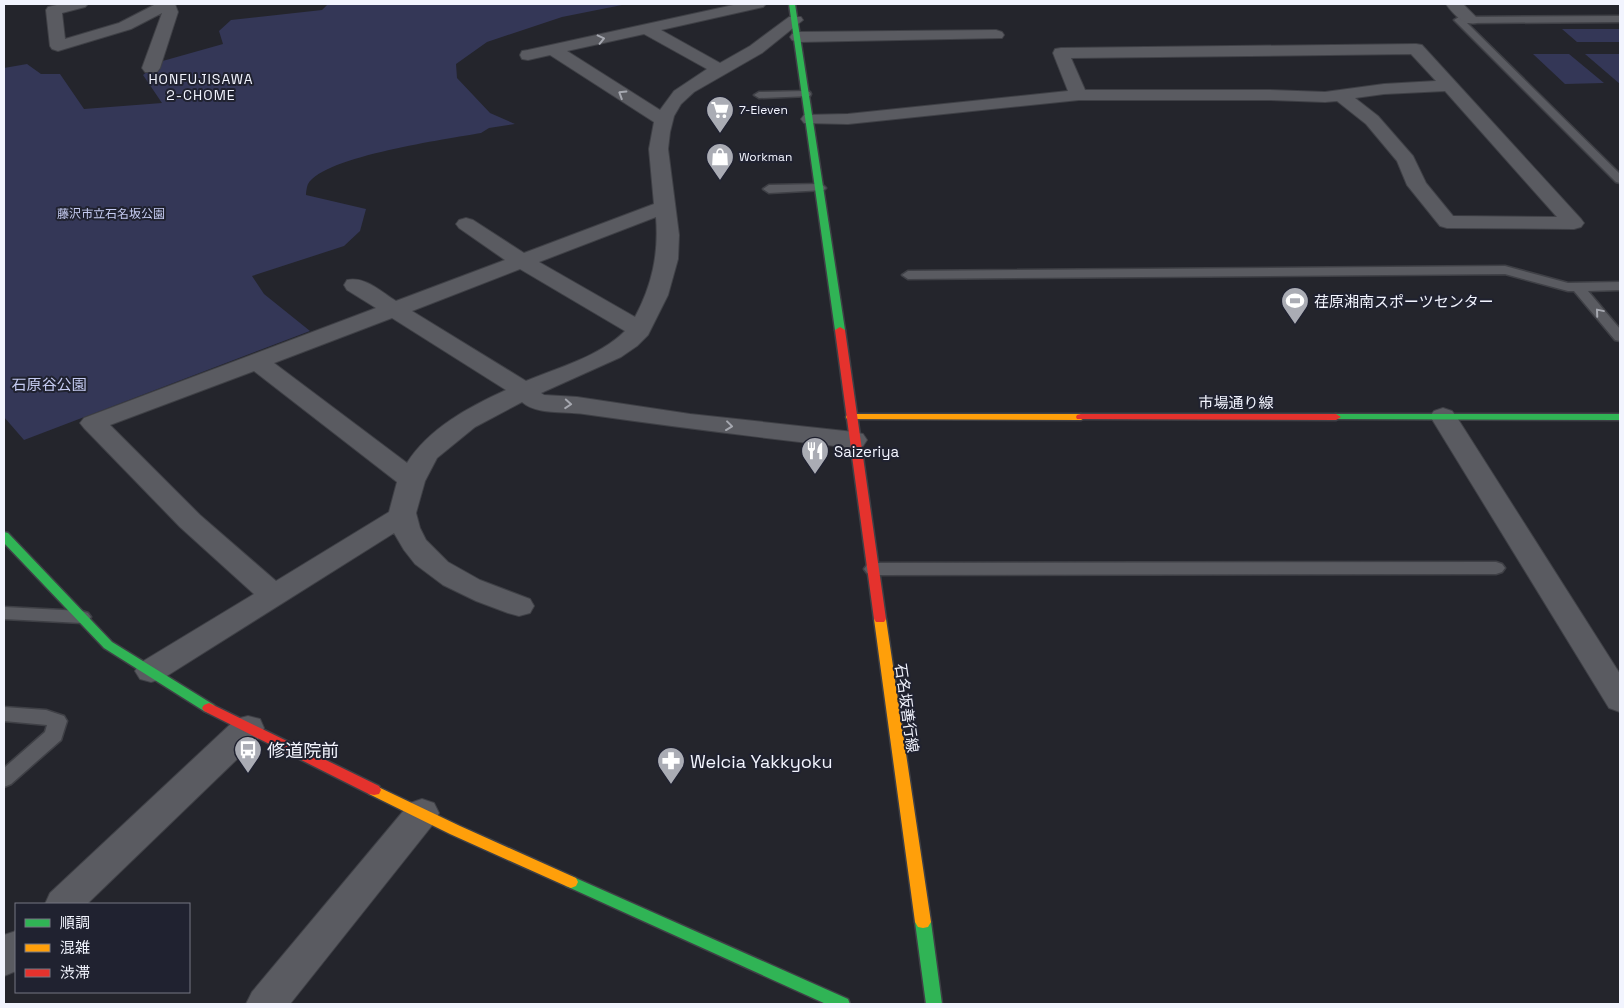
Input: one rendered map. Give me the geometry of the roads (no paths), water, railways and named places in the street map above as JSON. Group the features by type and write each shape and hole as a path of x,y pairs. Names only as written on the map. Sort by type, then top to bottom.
{"street":[{"path":"80,4 54,10 58,46 125,26 166,4 170,12 151,68"},
{"path":"528,55 758,4"},
{"path":"1454,4 1471,20"},
{"path":"519,606 477,591 434,567 410,539 402,516 402,507 411,479 431,448 466,421 524,391 614,351 632,339 640,330 656,297 666,267 668,236 659,147 663,120 674,100 686,90 753,51 795,14 996,35"},
{"name":"石名坂善行線","path":"795,14 934,1004"},
{"path":"647,28 721,70"},
{"path":"1079,95 1061,53 1416,49 1574,223 1447,222 1417,185 1406,160 1372,120 1339,94"},
{"path":"553,50 663,120"},
{"path":"810,119 848,119 1079,95 1270,94 1325,97 1384,89 1451,86"},
{"path":"274,594 190,521 93,423 665,206"},
{"path":"466,224 521,261 640,330"},
{"path":"355,285 524,391 537,402 577,405 690,422 853,429"},
{"path":"256,361 411,479"},
{"path":"1444,416 1620,700"},
{"name":"市場通り線","path":"853,429 1444,416 1620,417"},
{"path":"150,671 402,516"},
{"path":"4,536 108,645 204,706 455,830 842,1004"},
{"path":"64,903 248,728"},
{"path":"266,1004 422,813"},
{"path":"4,959 15,948"}],"lane":[{"path":"1620,19 1459,20 1620,180"},
{"path":"759,95 806,94"},
{"path":"769,189 820,188"},
{"path":"908,275 1505,270 1568,287 1620,287"},
{"path":"1578,286 1620,337"},
{"path":"873,568 1496,568"},
{"path":"4,613 82,617"},
{"path":"4,714 46,717 57,721 54,735 4,779"}],"place":[{"name":"7-Eleven","path":"720,134"},
{"name":"Workman","path":"720,181"},
{"name":"荏原湘南スポーツセンター","path":"1295,325"},
{"name":"Saizeriya","path":"815,475"},
{"name":"修道院前","path":"248,774"},
{"name":"Welcia Yakkyoku","path":"671,785"}],"district":[{"name":"HONFUJISAWA 2-CHOME","path":"201,88"}],"park label":[{"name":"藤沢市立石名坂公園","path":"111,214"},
{"name":"石原谷公園","path":"49,384"}]}
